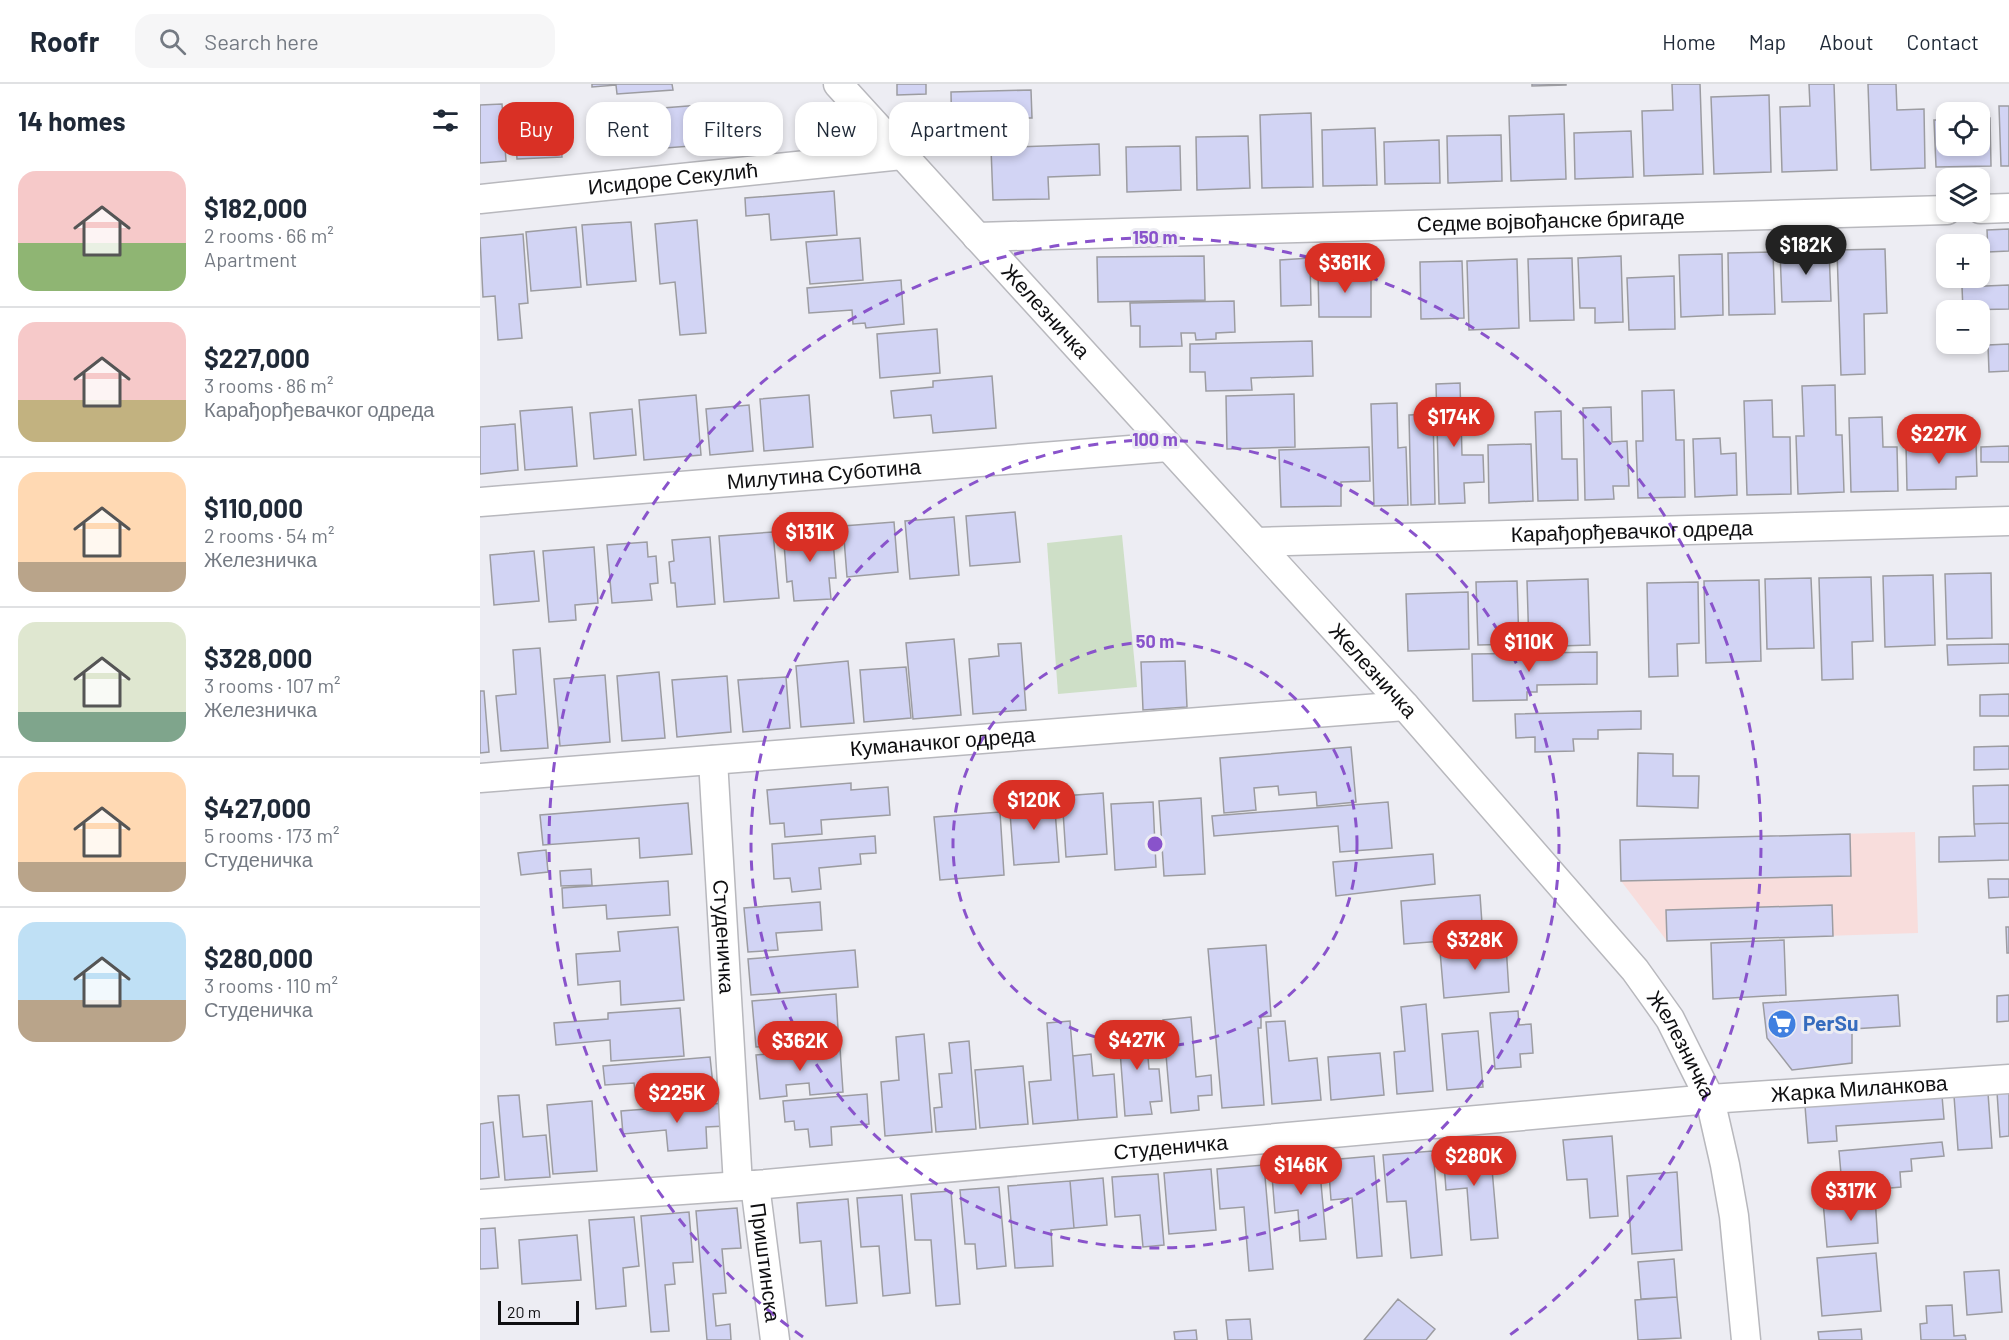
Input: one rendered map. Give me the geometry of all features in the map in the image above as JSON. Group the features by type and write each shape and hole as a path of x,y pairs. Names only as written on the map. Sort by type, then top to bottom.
{"street":[{"name":"Железничка","path":"838,84 889,141"},
{"name":"Исидоре Секулић","path":"480,199 892,156"},
{"name":"Железничка","path":"903,156 1405,706 1635,970 1670,1019 1710,1099 1734,1216 1746,1340"},
{"path":"1990,209 2009,208"},
{"name":"Седме војвођанске бригаде","path":"976,237 1936,210"},
{"name":"Милутина Суботина","path":"480,502 1168,447"},
{"name":"Карађорђевачког одреда","path":"1256,542 2009,520"},
{"name":"Куманачког одреда","path":"480,778 1405,706"},
{"name":"Студеничка","path":"713,760 747,1185"},
{"name":"Жарка Миланкова","path":"1710,1099 2009,1079"},
{"name":"Студеничка","path":"480,1204 747,1185 1710,1099"},
{"name":"Приштинска","path":"747,1185 775,1340"}],"shaded area":[{"path":"1915,832 1918,933 1667,941 1621,881 1620,840"}],"green space":[{"path":"1122,535 1137,687 1058,694 1047,543"}],"building":[{"path":"592,84 672,84 673,90 617,94 616,85 592,87"},
{"path":"897,84 926,84 926,94 897,95"},
{"path":"1532,84 1566,84 1566,85 1532,86"},
{"path":"1672,84 1700,84 1703,174 1644,176 1642,111 1673,110"},
{"path":"1809,84 1834,84 1837,170 1782,172 1780,107 1810,106"},
{"path":"1868,84 1896,84 1897,110 1924,109 1925,168 1871,170"},
{"path":"1031,90 1032,118 1029,118 1029,102 951,102 951,92"},
{"path":"1769,95 1771,172 1714,174 1711,97"},
{"path":"498,104 498,156 506,156 506,161 480,163 480,105"},
{"path":"683,106 683,147 671,148 671,107"},
{"path":"1999,106 2009,106 2009,166 2001,166"},
{"path":"1311,113 1313,187 1262,188 1260,115"},
{"path":"1564,114 1566,179 1511,181 1509,116"},
{"path":"1990,118 1991,166 1936,167 1934,120 1936,120 1936,156 1990,156"},
{"path":"1375,128 1377,185 1323,186 1322,130"},
{"path":"1631,131 1633,177 1575,179 1574,133"},
{"path":"1501,135 1502,181 1448,183 1447,136"},
{"path":"1248,136 1250,188 1197,190 1196,137"},
{"path":"1439,140 1440,183 1385,184 1384,142"},
{"path":"1099,144 1100,175 1048,177 1049,199 993,200 991,156 1029,156 1029,147"},
{"path":"1180,146 1181,190 1127,192 1126,147"},
{"path":"517,156 562,157 517,159"},
{"path":"834,191 837,235 771,240 769,214 746,216 745,198"},
{"path":"697,220 706,333 680,335 675,282 660,284 655,224"},
{"path":"631,222 636,281 587,285 582,225"},
{"path":"576,227 581,287 531,291 526,232"},
{"path":"2009,229 2009,251 1990,252 1990,234 1987,234 1987,230"},
{"path":"523,234 528,303 519,304 522,338 498,340 495,296 483,297 480,238"},
{"path":"860,238 863,280 810,284 806,242"},
{"path":"1885,249 1887,313 1864,314 1865,374 1841,375 1837,250"},
{"path":"1829,250 1831,301 1782,302 1780,252"},
{"path":"1773,252 1775,314 1729,315 1728,253"},
{"path":"1722,254 1723,315 1681,317 1679,255"},
{"path":"1204,256 1205,300 1098,302 1097,257"},
{"path":"1621,256 1623,322 1595,323 1595,308 1580,308 1578,258"},
{"path":"1310,258 1311,305 1281,306 1280,260"},
{"path":"1572,258 1574,320 1530,321 1528,259"},
{"path":"1517,259 1519,328 1469,330 1467,261"},
{"path":"1462,261 1464,318 1421,319 1420,262"},
{"path":"1371,270 1371,317 1319,317 1318,271"},
{"path":"1674,276 1675,329 1629,330 1627,278"},
{"path":"901,280 904,324 866,328 865,323 853,324 852,310 809,313 807,288"},
{"path":"2009,285 2009,309 1990,309 1990,300 1963,300 1962,288 1990,288 1990,286"},
{"path":"1234,301 1235,332 1216,333 1216,339 1196,340 1195,333 1181,333 1182,346 1140,347 1140,326 1131,326 1130,303"},
{"path":"937,329 940,373 880,378 877,334"},
{"path":"1312,341 1313,376 1251,378 1252,390 1206,391 1205,372 1190,372 1190,344"},
{"path":"2009,344 2009,371 1989,372 1990,345"},
{"path":"992,376 996,428 933,433 931,415 894,418 891,391 933,387 933,381"},
{"path":"1460,383 1462,455 1483,455 1484,482 1464,483 1465,503 1439,504 1436,384"},
{"path":"1835,385 1836,435 1842,435 1844,492 1798,494 1796,436 1804,436 1802,386"},
{"path":"1674,390 1676,440 1684,440 1685,497 1638,498 1636,441 1643,441 1642,391"},
{"path":"1294,394 1295,447 1227,449 1226,396"},
{"path":"696,395 701,455 644,460 639,400"},
{"path":"809,395 813,447 764,451 760,399"},
{"path":"1772,400 1773,437 1790,437 1791,494 1747,495 1744,401"},
{"path":"1397,403 1398,448 1406,447 1408,505 1374,506 1371,404"},
{"path":"749,405 753,451 710,455 706,409"},
{"path":"572,407 577,466 525,470 520,411"},
{"path":"1611,407 1612,442 1627,441 1629,486 1613,486 1614,499 1585,500 1583,408"},
{"path":"632,409 636,455 594,459 590,413"},
{"path":"1561,411 1562,459 1577,459 1578,500 1538,501 1535,412"},
{"path":"1433,414 1435,504 1411,505 1409,415"},
{"path":"1882,417 1883,447 1897,447 1898,491 1851,492 1849,418"},
{"path":"515,424 518,470 480,474 480,427"},
{"path":"1720,438 1721,454 1736,453 1737,495 1695,497 1693,439"},
{"path":"1976,442 1977,476 1956,477 1956,489 1907,490 1906,444"},
{"path":"1531,444 1533,501 1489,503 1488,445"},
{"path":"2009,446 2009,462 1981,462 1981,447"},
{"path":"1369,447 1370,481 1341,482 1341,506 1281,507 1279,450"},
{"path":"1015,512 1020,562 970,566 966,516"},
{"path":"954,517 959,575 910,579 905,521"},
{"path":"894,522 898,572 847,577 843,526"},
{"path":"832,527 836,578 829,578 831,599 794,601 792,581 787,582 783,531"},
{"path":"773,532 779,598 724,602 719,536"},
{"path":"710,537 715,604 677,607 675,583 671,583 669,562 674,561 672,540"},
{"path":"647,542 648,557 656,556 658,583 650,584 652,600 612,603 607,545"},
{"path":"594,547 598,603 575,605 576,620 549,622 543,551"},
{"path":"534,551 539,601 494,605 490,555"},
{"path":"1991,573 1992,638 1947,639 1945,574"},
{"path":"1933,575 1935,645 1885,647 1883,576"},
{"path":"1871,577 1873,641 1852,642 1853,679 1822,680 1819,578"},
{"path":"1811,578 1814,648 1767,649 1765,579"},
{"path":"1588,579 1590,645 1529,647 1527,581"},
{"path":"1759,580 1761,661 1706,663 1704,581"},
{"path":"1517,581 1519,644 1478,645 1476,582"},
{"path":"1698,582 1699,643 1677,644 1678,676 1649,677 1647,583"},
{"path":"1468,592 1469,649 1408,651 1406,594"},
{"path":"954,639 961,715 913,719 906,643"},
{"path":"1021,643 1026,710 973,714 969,659 999,656 998,644"},
{"path":"2009,644 2009,663 1948,665 1947,645"},
{"path":"540,648 548,748 501,751 496,696 516,694 513,650"},
{"path":"1597,652 1597,684 1537,685 1537,692 1527,692 1527,700 1473,701 1472,654"},
{"path":"848,661 854,723 801,727 796,666"},
{"path":"1185,661 1187,707 1143,710 1141,662"},
{"path":"906,667 911,718 864,722 860,670"},
{"path":"659,672 665,738 622,741 617,676"},
{"path":"605,675 610,742 560,746 554,679"},
{"path":"727,676 731,732 677,737 672,680"},
{"path":"786,677 790,728 743,732 738,680"},
{"path":"480,691 484,691 489,752 480,753"},
{"path":"2009,694 2009,716 1980,716 1980,695"},
{"path":"1641,711 1641,729 1598,730 1598,739 1573,739 1574,751 1535,752 1535,737 1516,738 1515,714"},
{"path":"2009,746 2009,769 1974,770 1974,747"},
{"path":"1351,747 1356,802 1317,806 1316,792 1279,795 1278,786 1254,788 1256,810 1224,813 1220,758"},
{"path":"1638,753 1673,754 1673,776 1699,776 1698,808 1637,806"},
{"path":"851,783 851,790 888,787 890,815 821,820 822,834 785,837 784,823 770,824 767,790"},
{"path":"2009,785 2009,823 1974,824 1973,786"},
{"path":"1103,793 1107,854 1066,857 1062,796"},
{"path":"1054,797 1059,862 1014,865 1009,800"},
{"path":"1201,798 1205,874 1164,876 1159,801"},
{"path":"1153,802 1156,867 1115,870 1111,804"},
{"path":"1388,802 1392,848 1340,852 1338,826 1214,836 1212,816"},
{"path":"688,803 692,854 640,858 639,838 543,845 540,815"},
{"path":"1000,812 1004,875 940,880 934,817"},
{"path":"2009,823 2009,860 1939,862 1939,837 1975,836 1974,824"},
{"path":"1850,834 1851,876 1621,881 1620,840"},
{"path":"875,836 876,853 860,854 861,864 819,868 821,889 792,892 790,878 774,879 772,844"},
{"path":"546,850 548,872 521,875 518,853"},
{"path":"1433,854 1435,884 1336,896 1333,862"},
{"path":"591,869 592,885 561,886 560,871"},
{"path":"1988,879 2009,879 2009,897 1989,898"},
{"path":"668,881 670,915 607,919 606,905 563,908 562,888"},
{"path":"1480,895 1483,938 1404,944 1401,901"},
{"path":"820,902 822,930 776,933 778,950 748,952 744,908"},
{"path":"1832,905 1833,936 1667,941 1666,910"},
{"path":"678,927 684,1000 621,1005 620,981 578,985 576,954 620,951 618,932"},
{"path":"2006,927 2009,927 2009,953 2007,953"},
{"path":"1784,940 1786,995 1713,999 1711,943"},
{"path":"1266,945 1271,1016 1261,1017 1261,1028 1258,1028 1264,1105 1222,1108 1208,949"},
{"path":"1506,945 1509,992 1444,998 1440,951"},
{"path":"855,950 858,987 751,995 748,959"},
{"path":"836,994 838,1029 783,1033 784,1045 756,1047 752,1001"},
{"path":"1898,995 1900,1026 1852,1029 1852,1063 1792,1070 1767,1038 1763,1003"},
{"path":"2009,995 2009,1021 1997,1022 1997,996"},
{"path":"1426,1004 1433,1091 1397,1094 1394,1052 1405,1051 1401,1007"},
{"path":"680,1008 684,1056 611,1061 610,1040 556,1045 554,1023 608,1019 608,1013"},
{"path":"1518,1011 1519,1025 1531,1024 1533,1053 1520,1054 1521,1067 1495,1069 1490,1013"},
{"path":"1191,1017 1196,1077 1211,1075 1212,1095 1198,1096 1199,1110 1171,1113 1163,1020"},
{"path":"1070,1021 1078,1120 1033,1124 1029,1082 1051,1080 1047,1023"},
{"path":"1285,1021 1289,1061 1317,1058 1321,1100 1272,1104 1266,1022"},
{"path":"1145,1023 1149,1069 1159,1069 1162,1101 1150,1102 1152,1114 1125,1116 1118,1025"},
{"path":"1478,1031 1483,1087 1447,1090 1442,1034"},
{"path":"924,1034 932,1132 885,1136 881,1082 899,1080 896,1037"},
{"path":"969,1041 976,1129 936,1132 934,1108 942,1107 939,1074 952,1073 949,1043"},
{"path":"840,1048 843,1092 810,1095 809,1083 786,1085 787,1096 760,1099 756,1055"},
{"path":"1380,1053 1384,1095 1331,1100 1328,1057"},
{"path":"1091,1054 1093,1076 1114,1074 1117,1117 1078,1120 1073,1056"},
{"path":"710,1057 713,1085 702,1085 703,1095 668,1099 667,1088 635,1091 634,1083 605,1085 603,1066"},
{"path":"1023,1066 1028,1124 980,1128 975,1070"},
{"path":"1997,1092 2009,1092 2009,1136 2000,1137"},
{"path":"1988,1093 1992,1148 1958,1150 1954,1096"},
{"path":"867,1094 869,1124 831,1127 832,1145 810,1147 808,1129 795,1130 794,1121 785,1122 783,1101"},
{"path":"519,1095 523,1137 546,1135 550,1177 505,1180 498,1096"},
{"path":"1942,1096 1944,1119 1836,1126 1837,1141 1808,1143 1805,1106"},
{"path":"592,1101 597,1171 553,1174 547,1105"},
{"path":"725,1103 726,1126 706,1127 707,1148 668,1151 666,1130 623,1134 621,1111"},
{"path":"493,1122 499,1177 480,1179 480,1124"},
{"path":"1612,1136 1618,1216 1590,1218 1587,1179 1567,1180 1563,1140"},
{"path":"1942,1142 1944,1156 1911,1159 1912,1171 1900,1172 1901,1187 1847,1192 1845,1174 1841,1174 1839,1151"},
{"path":"1490,1146 1498,1238 1471,1240 1467,1188 1446,1190 1443,1150"},
{"path":"1433,1151 1442,1255 1411,1258 1406,1201 1387,1202 1383,1155"},
{"path":"1374,1156 1382,1256 1357,1258 1352,1198 1331,1200 1328,1160"},
{"path":"1319,1161 1326,1239 1300,1241 1298,1210 1275,1213 1271,1164"},
{"path":"1264,1165 1273,1269 1249,1271 1244,1207 1220,1209 1217,1169"},
{"path":"1211,1169 1216,1230 1169,1234 1164,1173"},
{"path":"1677,1172 1682,1250 1632,1254 1627,1176"},
{"path":"1158,1174 1164,1245 1143,1247 1140,1215 1115,1217 1112,1177"},
{"path":"1103,1178 1107,1225 1074,1228 1070,1181"},
{"path":"1070,1181 1074,1228 1051,1230 1053,1266 1015,1268 1008,1186"},
{"path":"999,1187 1006,1266 977,1269 975,1244 965,1244 960,1190"},
{"path":"951,1191 960,1304 936,1306 931,1240 915,1240 911,1194"},
{"path":"902,1195 910,1293 883,1296 879,1246 861,1247 857,1198"},
{"path":"1875,1197 1878,1243 1827,1247 1823,1201"},
{"path":"848,1199 857,1303 826,1306 821,1241 800,1243 797,1203"},
{"path":"737,1208 741,1248 722,1249 726,1293 713,1294 716,1326 730,1324 731,1340 707,1340 696,1211"},
{"path":"689,1212 693,1262 673,1263 675,1284 665,1285 669,1331 651,1332 641,1216"},
{"path":"634,1217 639,1266 623,1268 626,1306 596,1309 589,1220"},
{"path":"495,1228 498,1268 480,1269 480,1229"},
{"path":"577,1235 581,1280 522,1284 519,1240"},
{"path":"1876,1253 1881,1311 1822,1316 1817,1258"},
{"path":"1674,1259 1677,1297 1641,1299 1638,1262"},
{"path":"1999,1270 2002,1312 1967,1315 1964,1272"},
{"path":"1677,1297 1681,1338 1638,1340 1635,1300"},
{"path":"1398,1299 1435,1329 1426,1340 1364,1340"},
{"path":"1952,1305 1954,1336 1965,1335 1966,1340 1921,1340 1920,1324 1927,1323 1926,1306"},
{"path":"1250,1319 1252,1340 1228,1340 1226,1320"},
{"path":"1861,1329 1862,1340 1819,1340 1818,1332"},
{"path":"1196,1330 1197,1340 1175,1340 1174,1332"}],"place":[{"name":"PerSu","path":"1782,1024"}]}
